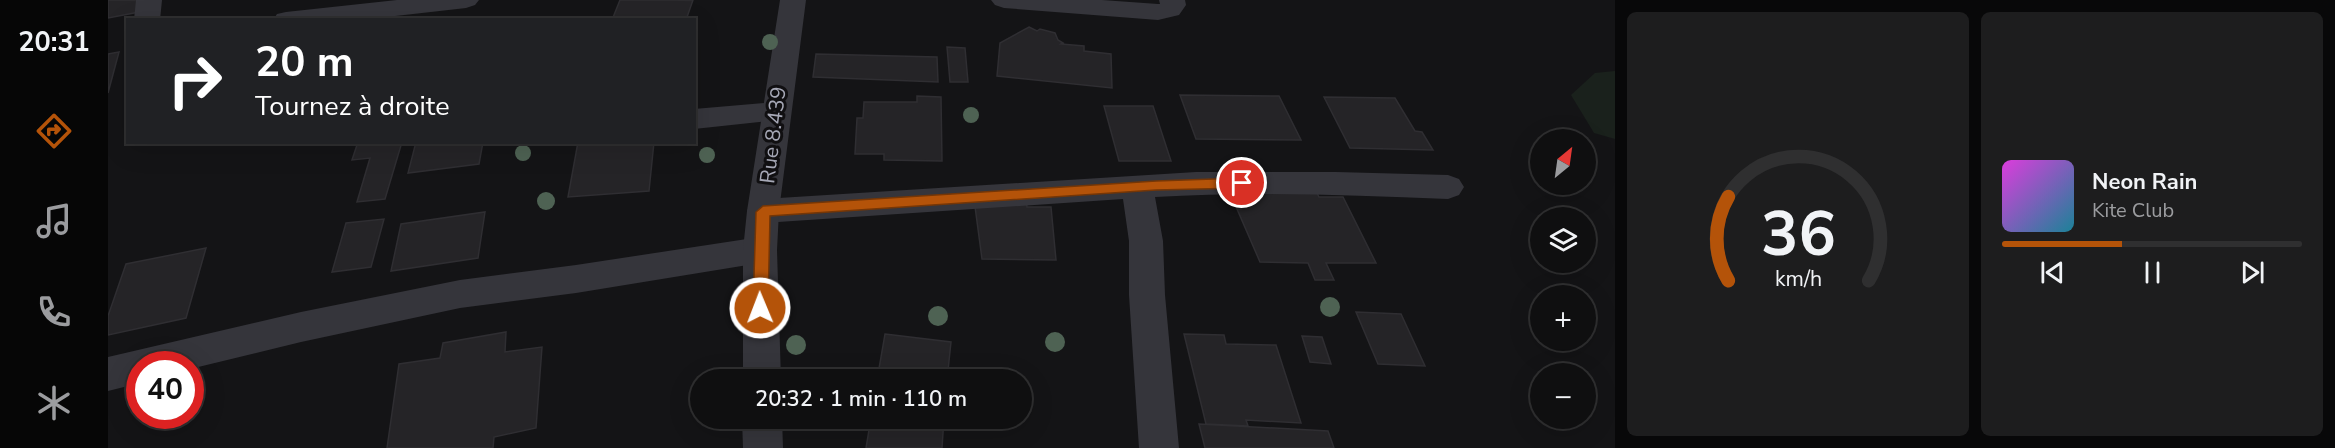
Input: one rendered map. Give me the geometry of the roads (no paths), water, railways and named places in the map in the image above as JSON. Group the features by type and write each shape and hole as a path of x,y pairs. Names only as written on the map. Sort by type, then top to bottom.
{"street":[{"path":"147,18 149,0"},
{"path":"304,18 466,0"},
{"name":"Rue 8.439","path":"762,369 760,250 763,212 793,0"},
{"path":"1004,0 1158,12 1170,10 1173,5 1172,0"},
{"path":"696,119 776,112"},
{"path":"763,212 1196,183 1336,183 1448,187"},
{"path":"1137,187 1149,266 1147,295 1159,448"},
{"path":"200,351 301,327 460,294 576,279 760,250"},
{"path":"108,374 126,370"},
{"path":"762,429 763,448"}]}
